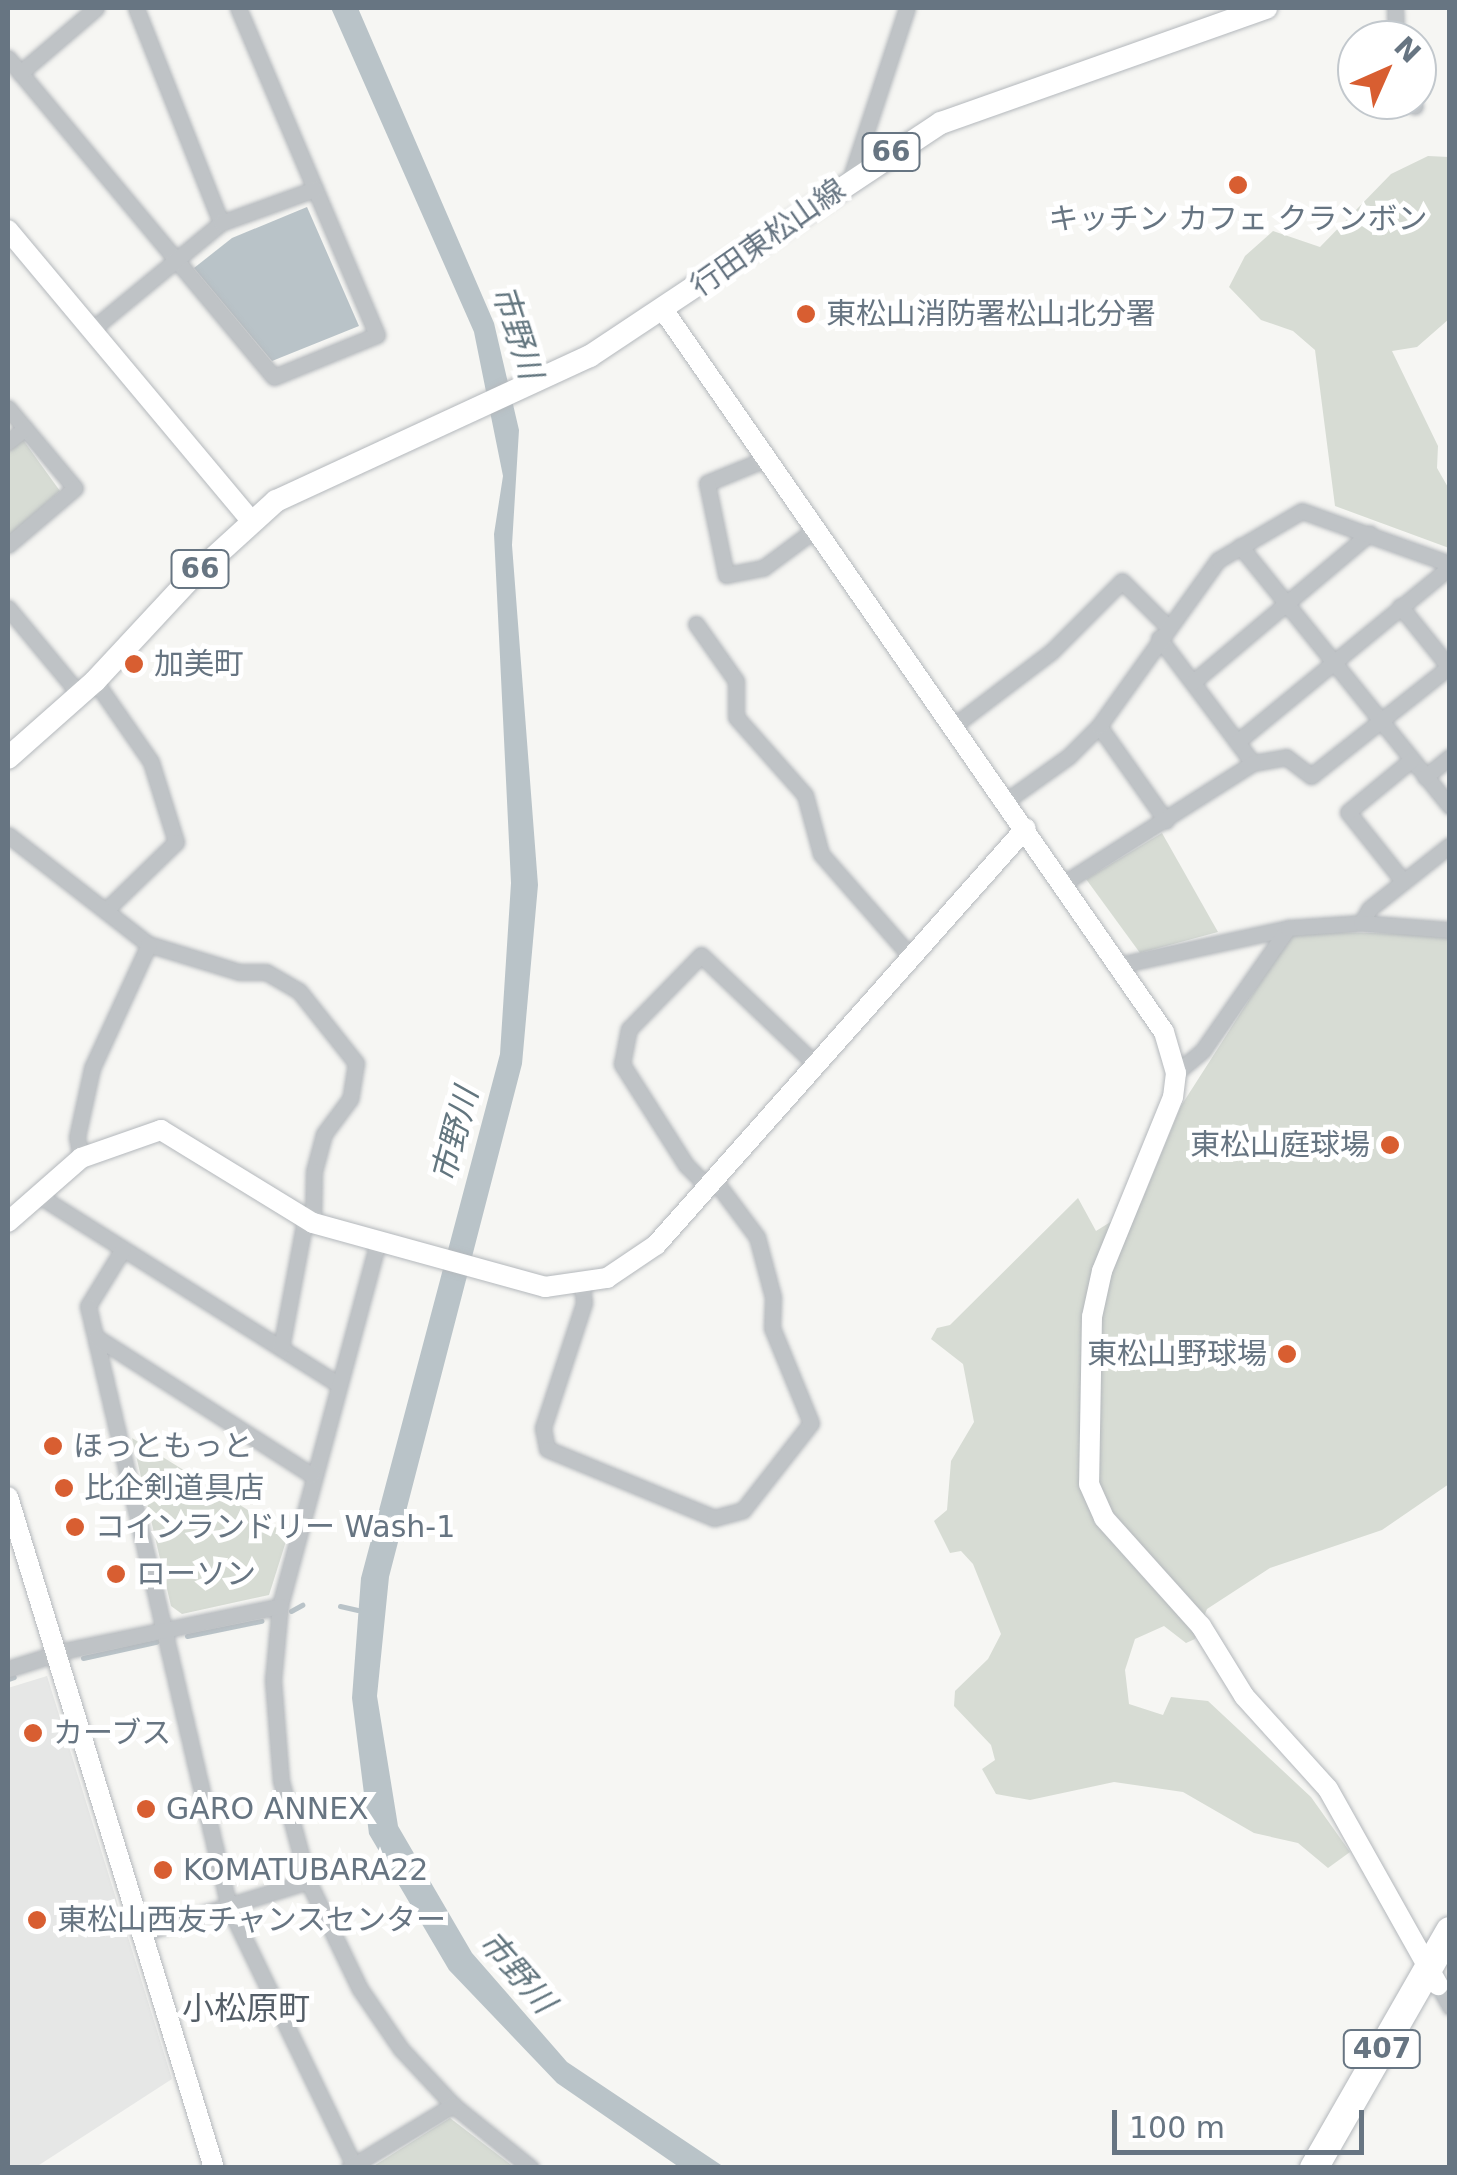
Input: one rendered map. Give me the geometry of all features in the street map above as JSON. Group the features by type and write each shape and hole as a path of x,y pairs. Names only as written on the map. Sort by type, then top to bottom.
{"highway":[{"name":"407","path":"1333,2168 1442,1981 1450,1931"},
{"name":"407","path":"1314,2168 1442,1981"}],"main road":[{"name":"行田東松山線","path":"251,521 276,501 554,374 664,311 850,180 972,108 1176,44 1266,8"},
{"name":"66","path":"8,758 88,688 251,521"}],"street":[{"path":"20,73 96,8"},
{"path":"136,8 221,223"},
{"path":"8,58 274,377 377,336 238,8"},
{"path":"850,180 906,8"},
{"path":"90,331 221,223 315,189"},
{"path":"8,230 251,521"},
{"path":"664,311 1064,883 1164,1032 1176,1073"},
{"path":"8,408 75,488 8,545"},
{"path":"8,442 25,428"},
{"path":"768,458 707,483 726,576 763,568 817,528"},
{"path":"1006,801 1069,756 1100,726 1163,632 1218,560 1302,511 1370,532 1450,565 1237,742"},
{"path":"1193,682 1370,532"},
{"path":"1240,546 1450,806"},
{"path":"956,724 1050,652 1122,581 1163,632 1193,682 1253,763"},
{"path":"1064,883 1253,763 1286,757 1311,776 1378,720 1447,674 1400,606"},
{"path":"8,608 88,688 151,762 176,842 106,909"},
{"path":"696,624 736,681 736,717 805,795 820,854 912,958"},
{"path":"1100,726 1166,820"},
{"path":"1426,777 1450,758"},
{"path":"1403,881 1348,812 1411,760"},
{"path":"8,1222 81,1158 161,1130 309,1222 518,1280 582,1286 642,1258 1026,828"},
{"path":"8,835 149,944 239,972 266,972 298,991 356,1063 350,1099 324,1134 314,1171 309,1222 281,1348"},
{"path":"1362,923 1403,881 1450,845"},
{"path":"1119,965 1288,928 1362,923 1450,930"},
{"path":"1288,928 1203,1050 1176,1073 1148,1166 1098,1288 1089,1484 1104,1518 1201,1626 1244,1696 1328,1788 1442,1981"},
{"path":"81,1158 78,1138 92,1068 149,944"},
{"path":"582,1286 584,1303 543,1428 547,1450 714,1518 743,1510 811,1423 772,1328 772,1297 757,1237 710,1182 686,1165 622,1064 629,1029 701,955 816,1064"},
{"path":"41,1196 338,1384"},
{"path":"378,1242 312,1475 280,1606 275,1732 292,1832 308,1881 360,1989 401,2048 453,2105 531,2168"},
{"path":"123,1249 88,1306 168,1628 229,1908 352,2167 453,2105"},
{"path":"96,1337 312,1475"},
{"path":"8,1498 214,2168"},
{"path":"8,1670 168,1628 280,1606"},
{"path":"142,1932 308,1881"}],"shaded area":[{"path":"331,8 358,8 494,323 519,430 512,545 538,885 522,1064 389,1577 377,1696 398,1826 472,1953 567,2062 724,2167 679,2167 557,2083 449,1970 369,1834 352,1698 361,1578 500,1054 511,883 494,534 503,476 474,332"},
{"path":"1428,156 1449,157 1449,319 1417,347 1392,351 1438,446 1437,468 1449,489 1449,548 1335,506 1315,350 1293,331 1261,320 1229,287 1245,256 1273,231 1320,247 1391,174"},
{"path":"307,207 359,326 272,361 194,268 232,238"},
{"path":"21,437 60,491 8,537 8,448"},
{"path":"1162,833 1218,932 1140,953 1086,879"},
{"path":"1293,931 1449,935 1449,1484 1382,1530 1270,1568 1207,1609 1195,1639 1186,1643 1164,1626 1135,1639 1125,1670 1129,1704 1163,1715 1171,1697 1208,1701 1311,1797 1350,1852 1328,1868 1298,1843 1254,1833 1183,1792 1114,1782 1030,1800 996,1794 982,1769 995,1760 991,1745 954,1706 955,1691 988,1659 1001,1634 973,1564 961,1551 950,1553 934,1521 947,1510 951,1461 974,1422 963,1364 931,1339 937,1328 950,1325 1078,1198 1096,1231 1141,1203 1181,1106"},
{"path":"132,1438 288,1535 269,1595 182,1614 171,1606"},
{"path":"47,1676 172,2079 36,2167 8,2167 8,1688"},
{"path":"450,2118 514,2167 372,2167"}],"waterway":[{"path":"291,1611 302,1605"},
{"path":"340,1606 358,1610"},
{"path":"187,1636 261,1621"},
{"path":"83,1658 156,1642"},
{"path":"8,1679 14,1677"}],"place":[{"name":"キッチン カフェ クランボン","path":"1238,185"},
{"name":"東松山消防署松山北分署","path":"806,314"},
{"name":"加美町","path":"134,664"},
{"name":"東松山庭球場","path":"1390,1145"},
{"name":"東松山野球場","path":"1287,1354"},
{"name":"ほっともっと","path":"53,1446"},
{"name":"比企剣道具店","path":"64,1488"},
{"name":"コインランドリー Wash-1","path":"75,1527"},
{"name":"ローソン","path":"116,1574"},
{"name":"カーブス","path":"33,1733"},
{"name":"GARO ANNEX","path":"146,1809"},
{"name":"KOMATUBARA22","path":"163,1870"},
{"name":"東松山西友チャンスセンター","path":"37,1920"}],"district":[{"name":"小松原町","path":"246,2008"}],"water label":[{"name":"市野川","path":"517,332"},
{"name":"市野川","path":"455,1135"},
{"name":"市野川","path":"517,1972"}]}
